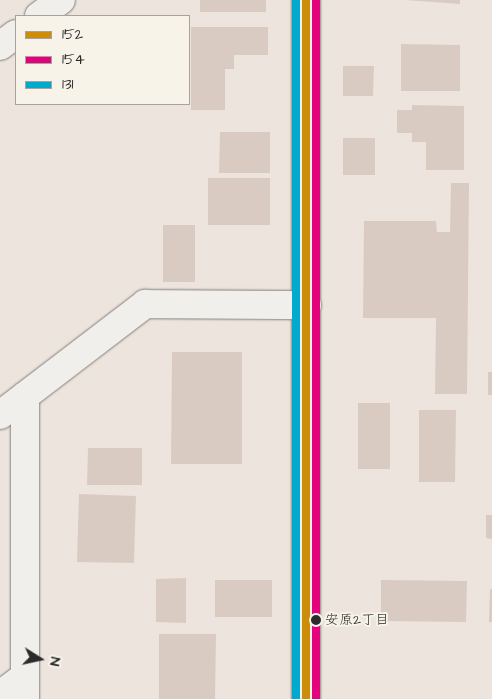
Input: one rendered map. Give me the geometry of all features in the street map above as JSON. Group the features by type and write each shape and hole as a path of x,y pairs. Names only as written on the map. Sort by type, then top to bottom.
{"street":[{"path":"40,15 61,0"},
{"path":"306,0 306,699"},
{"path":"0,46 15,35"},
{"path":"0,415 145,304 307,305"},
{"path":"0,695 25,688 25,396"}],"building":[{"path":"200,0 266,0 266,12 200,12"},
{"path":"405,0 460,0 460,4"},
{"path":"191,27 268,27 268,55 234,55 234,69 225,69 225,110 191,110"},
{"path":"401,44 460,45 460,91 401,91"},
{"path":"343,66 374,66 373,96 343,96"},
{"path":"412,105 464,106 464,170 426,170 426,142 412,142 412,133 397,133 397,110 412,110"},
{"path":"220,132 270,132 270,173 219,173"},
{"path":"343,138 375,138 375,175 343,175"},
{"path":"208,178 270,178 270,225 208,225"},
{"path":"451,183 469,183 467,394 435,394 436,318 363,318 364,221 436,221 437,232 450,232"},
{"path":"163,225 195,225 195,282 163,282"},
{"path":"172,352 242,352 242,464 171,464"},
{"path":"488,372 492,372 492,395 488,395"},
{"path":"358,403 390,403 390,469 358,469"},
{"path":"419,410 456,410 455,482 419,482"},
{"path":"88,448 142,448 142,485 87,485"},
{"path":"79,494 136,496 134,563 77,562"},
{"path":"486,515 492,515 492,539 486,538"},
{"path":"186,578 186,623 156,622 156,579"},
{"path":"215,580 272,580 272,617 215,617"},
{"path":"381,580 467,581 466,622 381,621"},
{"path":"490,589 492,589 492,622 489,622"},
{"path":"159,634 216,634 215,699 159,699"}],"transit line":[{"name":"131","path":"296,0 296,699"},
{"name":"152","path":"306,0 306,699"},
{"name":"154","path":"316,0 316,699"}],"place":[{"name":"安原2丁目","path":"316,620"}]}
